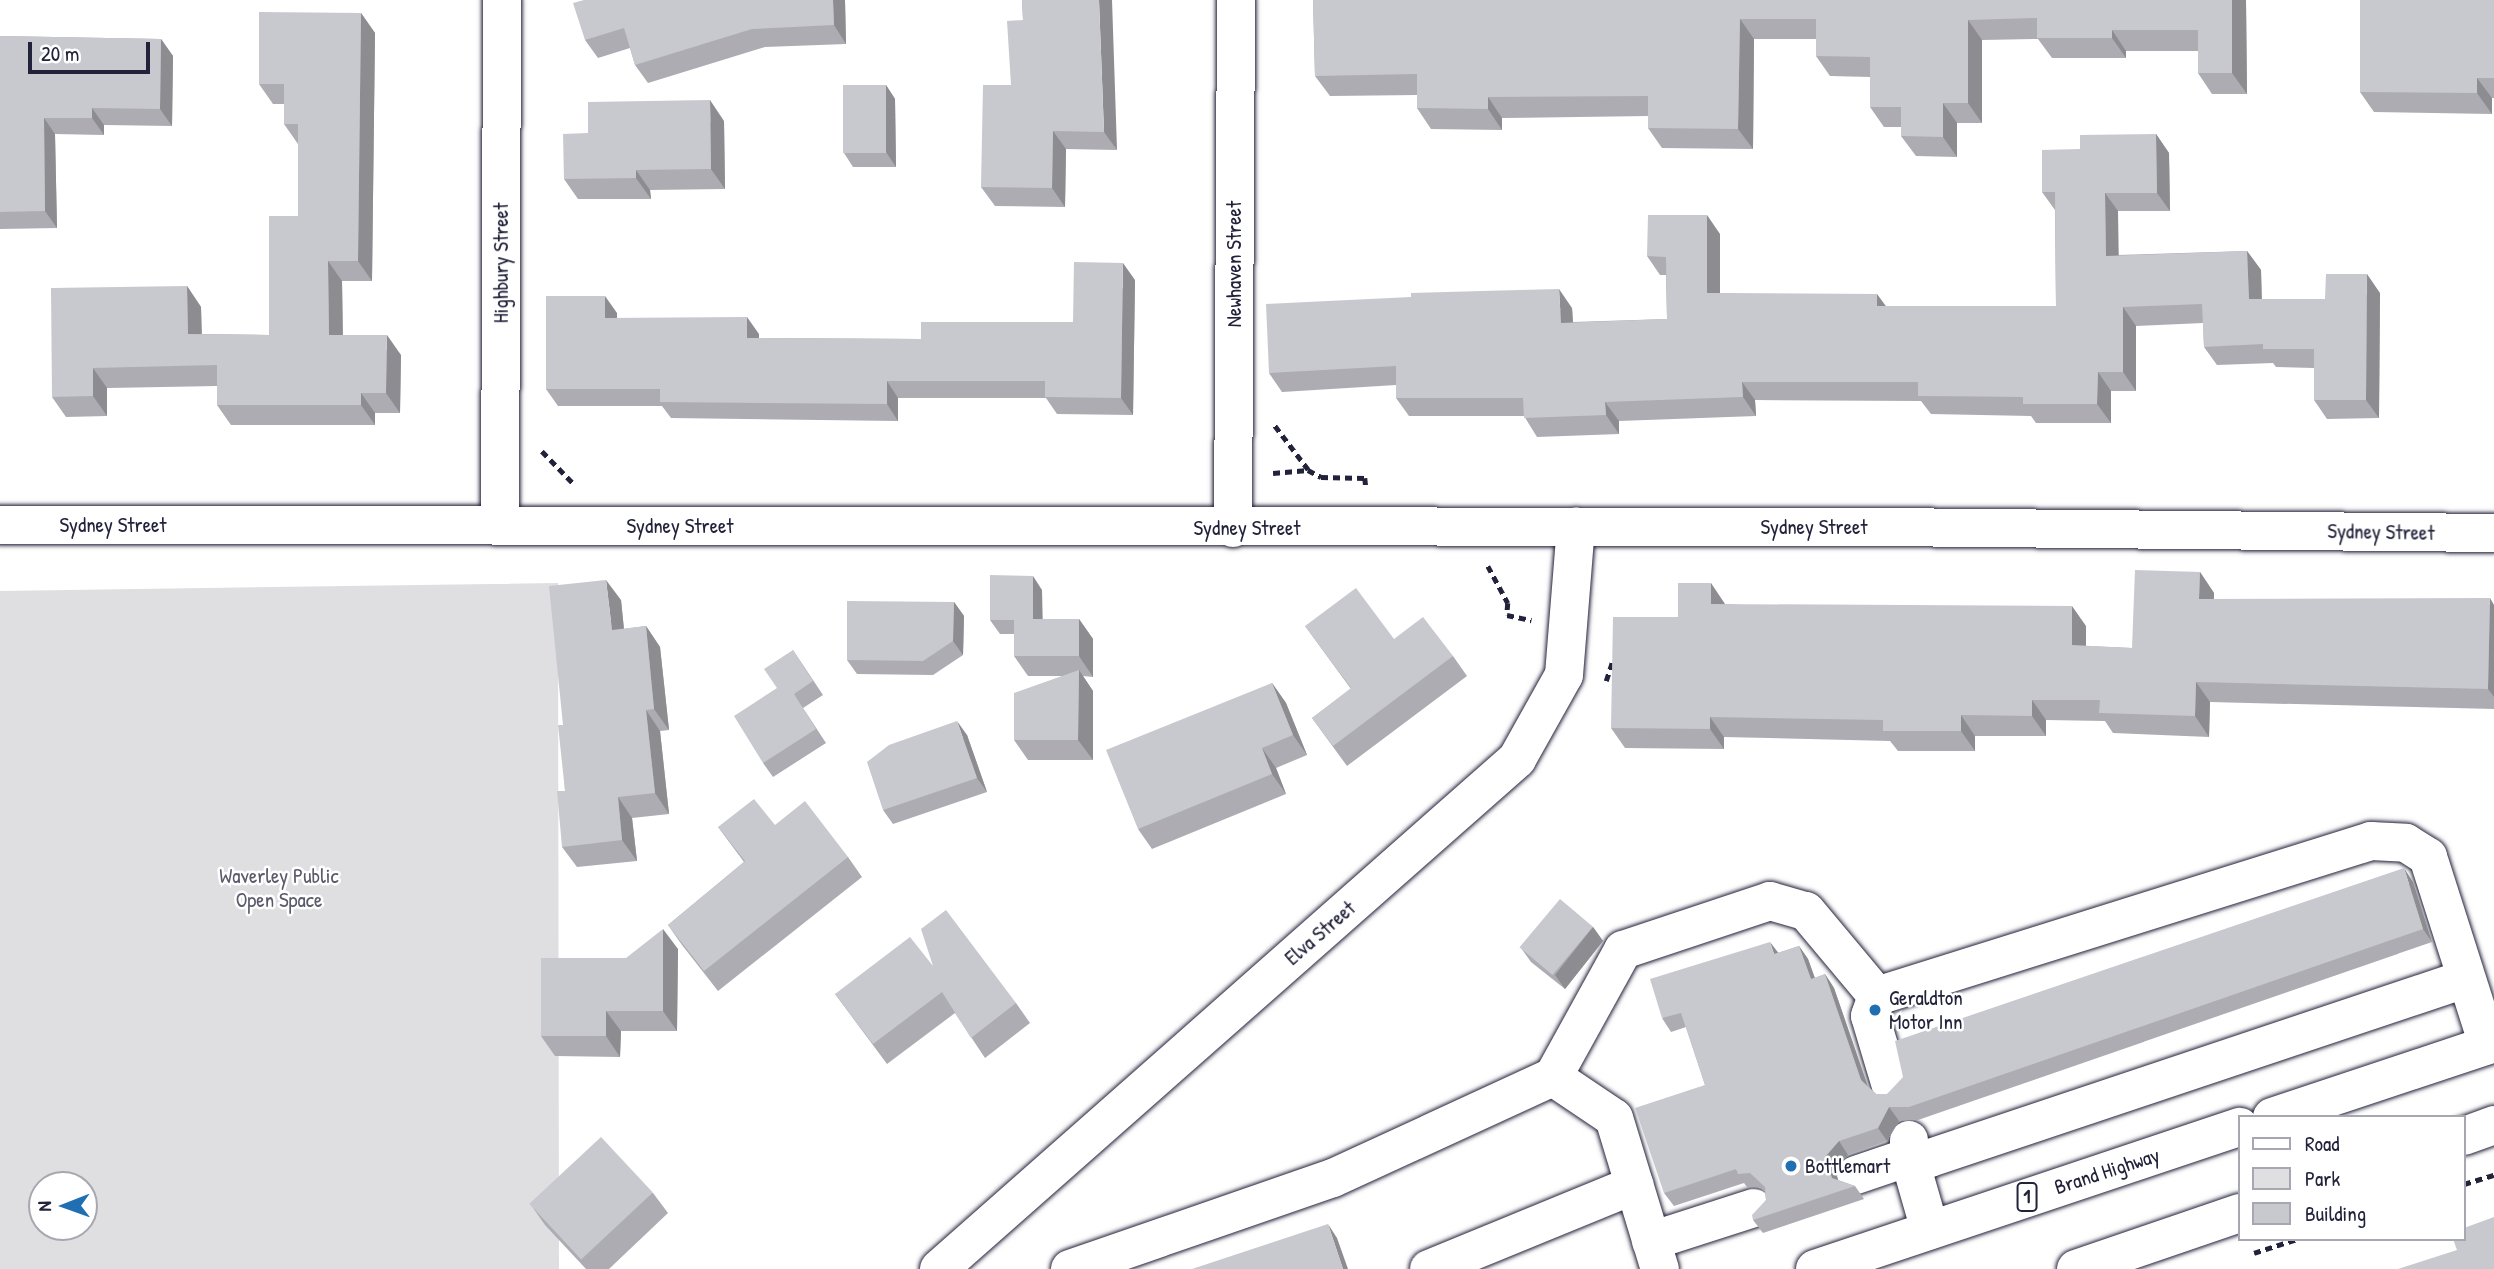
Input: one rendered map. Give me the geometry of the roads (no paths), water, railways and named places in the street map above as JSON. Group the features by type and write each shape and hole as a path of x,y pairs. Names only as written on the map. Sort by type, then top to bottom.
{"main road":[{"name":"Highbury Street","path":"500,525 502,0"},
{"name":"Newhaven Street","path":"1233,528 1236,0"},
{"name":"Sydney Street","path":"0,525 1233,528 1576,526 2494,533"},
{"name":"Elva Street","path":"939,1269 1517,760 1564,675 1576,526"},
{"path":"1877,996 2371,841 2406,843 2427,857 2465,979 2491,1044 2278,1115"},
{"path":"1070,1269 1333,1178 1553,1077 1623,950 1770,901 1807,911 1877,996"},
{"path":"1909,1148 1930,1158 2465,979"},
{"path":"1877,996 1870,1016 1891,1086"},
{"path":"1553,1077 1614,1118 1656,1255 1754,1208"},
{"path":"2466,1135 2494,1125"},
{"name":"Brand Highway","path":"1815,1269 2238,1128"},
{"path":"1856,1175 1909,1148"},
{"path":"1909,1148 1930,1230"},
{"path":"1430,1268 1634,1185"},
{"path":"2076,1269 2117,1262 2238,1214"}],"place":[{"name":"Geraldton Motor Inn","path":"1875,1010"},
{"name":"Bottlemart","path":"1791,1166"}],"park label":[{"name":"Waverley Public Open Space","path":"279,888"}]}
